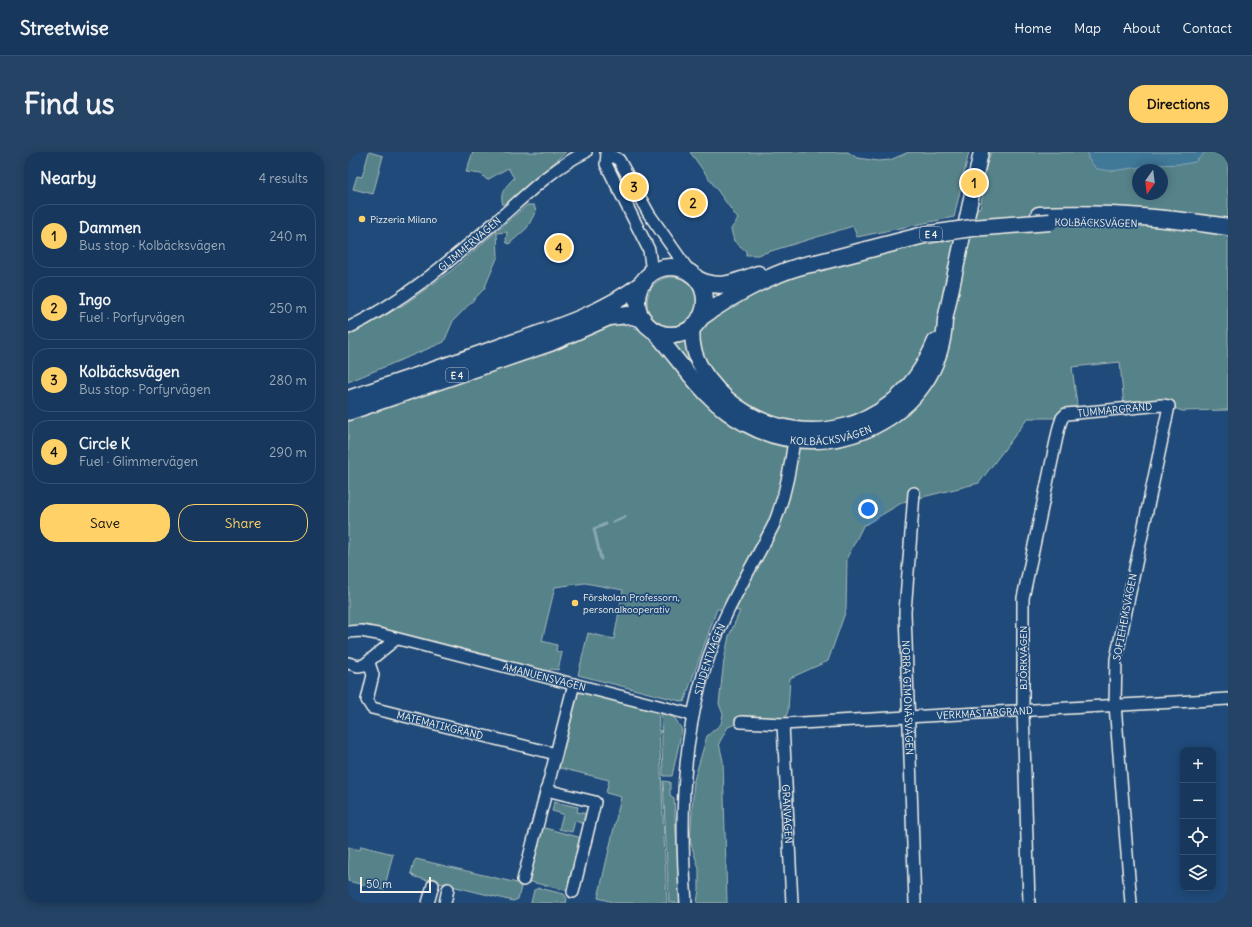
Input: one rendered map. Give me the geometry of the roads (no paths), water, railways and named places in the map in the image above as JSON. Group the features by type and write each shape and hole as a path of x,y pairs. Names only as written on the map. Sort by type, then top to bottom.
{"highway":[{"name":"KOLBÄCKSVÄGEN","path":"697,323 746,288 812,260 892,233 940,223 1005,217 1114,214 1153,216 1228,227"},
{"name":"KOLBÄCKSVÄGEN","path":"694,276 712,285 723,286 781,265 812,260 924,235 972,228 1050,222 1110,221 1174,227 1228,235"},
{"name":"E 4","path":"348,399 542,333 604,307 634,290 646,279 664,268 676,268 694,276"},
{"path":"694,276 703,290 705,304 697,323"},
{"path":"646,279 638,296 638,308 646,323"},
{"name":"E 4","path":"348,412 550,343 609,317 628,315 668,335 681,333 697,323"}],"main road":[{"name":"KOLBÄCKSVÄGEN","path":"646,323 713,400 729,414 758,431 795,435 846,426 867,418 885,407 903,392 917,374 945,320 981,152"},
{"name":"KOLBÄCKSVÄGEN","path":"697,323 692,336 696,356 707,376 725,396 744,411 795,435"}],"street":[{"name":"GLIMMERVÄGEN","path":"348,328 388,308 458,255 531,190 576,157 586,152"},
{"path":"646,279 651,265 649,250 606,164 607,153 619,160 649,214 694,276"},
{"name":"TUMMARGRÄND","path":"1062,418 1066,414 1124,407 1162,404 1169,406"},
{"name":"SOFIEHEMSVÄGEN","path":"1131,903 1115,705 1116,658 1169,406"},
{"name":"BJÖRKVÄGEN","path":"1029,903 1022,710 1023,598 1062,418"},
{"name":"STUDENTVÄGEN","path":"686,903 683,834 684,781 693,714 710,655 720,627 780,510 788,482 795,435"},
{"name":"NORRA GIMONÄSVÄGEN","path":"914,493 905,612 915,903"},
{"name":"AMANUENSVÄGEN","path":"348,632 361,631 396,639 693,714"},
{"path":"348,663 358,666 369,663 396,639"},
{"name":"MATEMATIKGRÄND","path":"369,663 373,675 368,700 372,708 556,754"},
{"path":"523,880 574,684"},
{"name":"VERKMÄSTARGRÄND","path":"741,722 783,724 1228,699"},
{"name":"GRANVÄGEN","path":"783,724 792,903"},
{"path":"546,790 595,802 573,892"},
{"path":"428,903 433,885"},
{"path":"445,903 448,889"}],"water":[{"path":"1088,152 1206,152 1195,162 1168,165 1132,164 1132,168 1112,171 1097,169 1088,159"}],"waterway":[{"path":"613,522 625,517"},
{"path":"601,559 594,529 606,524"}],"place":[{"name":"Dammen","path":"974,183"},
{"name":"Kolbäcksvägen","path":"634,187"},
{"name":"Ingo","path":"693,203"},
{"name":"Pizzeria Milano","path":"362,219"},
{"name":"Circle K","path":"559,248"},
{"name":"Förskolan Professorn, personalkooperativ","path":"575,603"}]}
